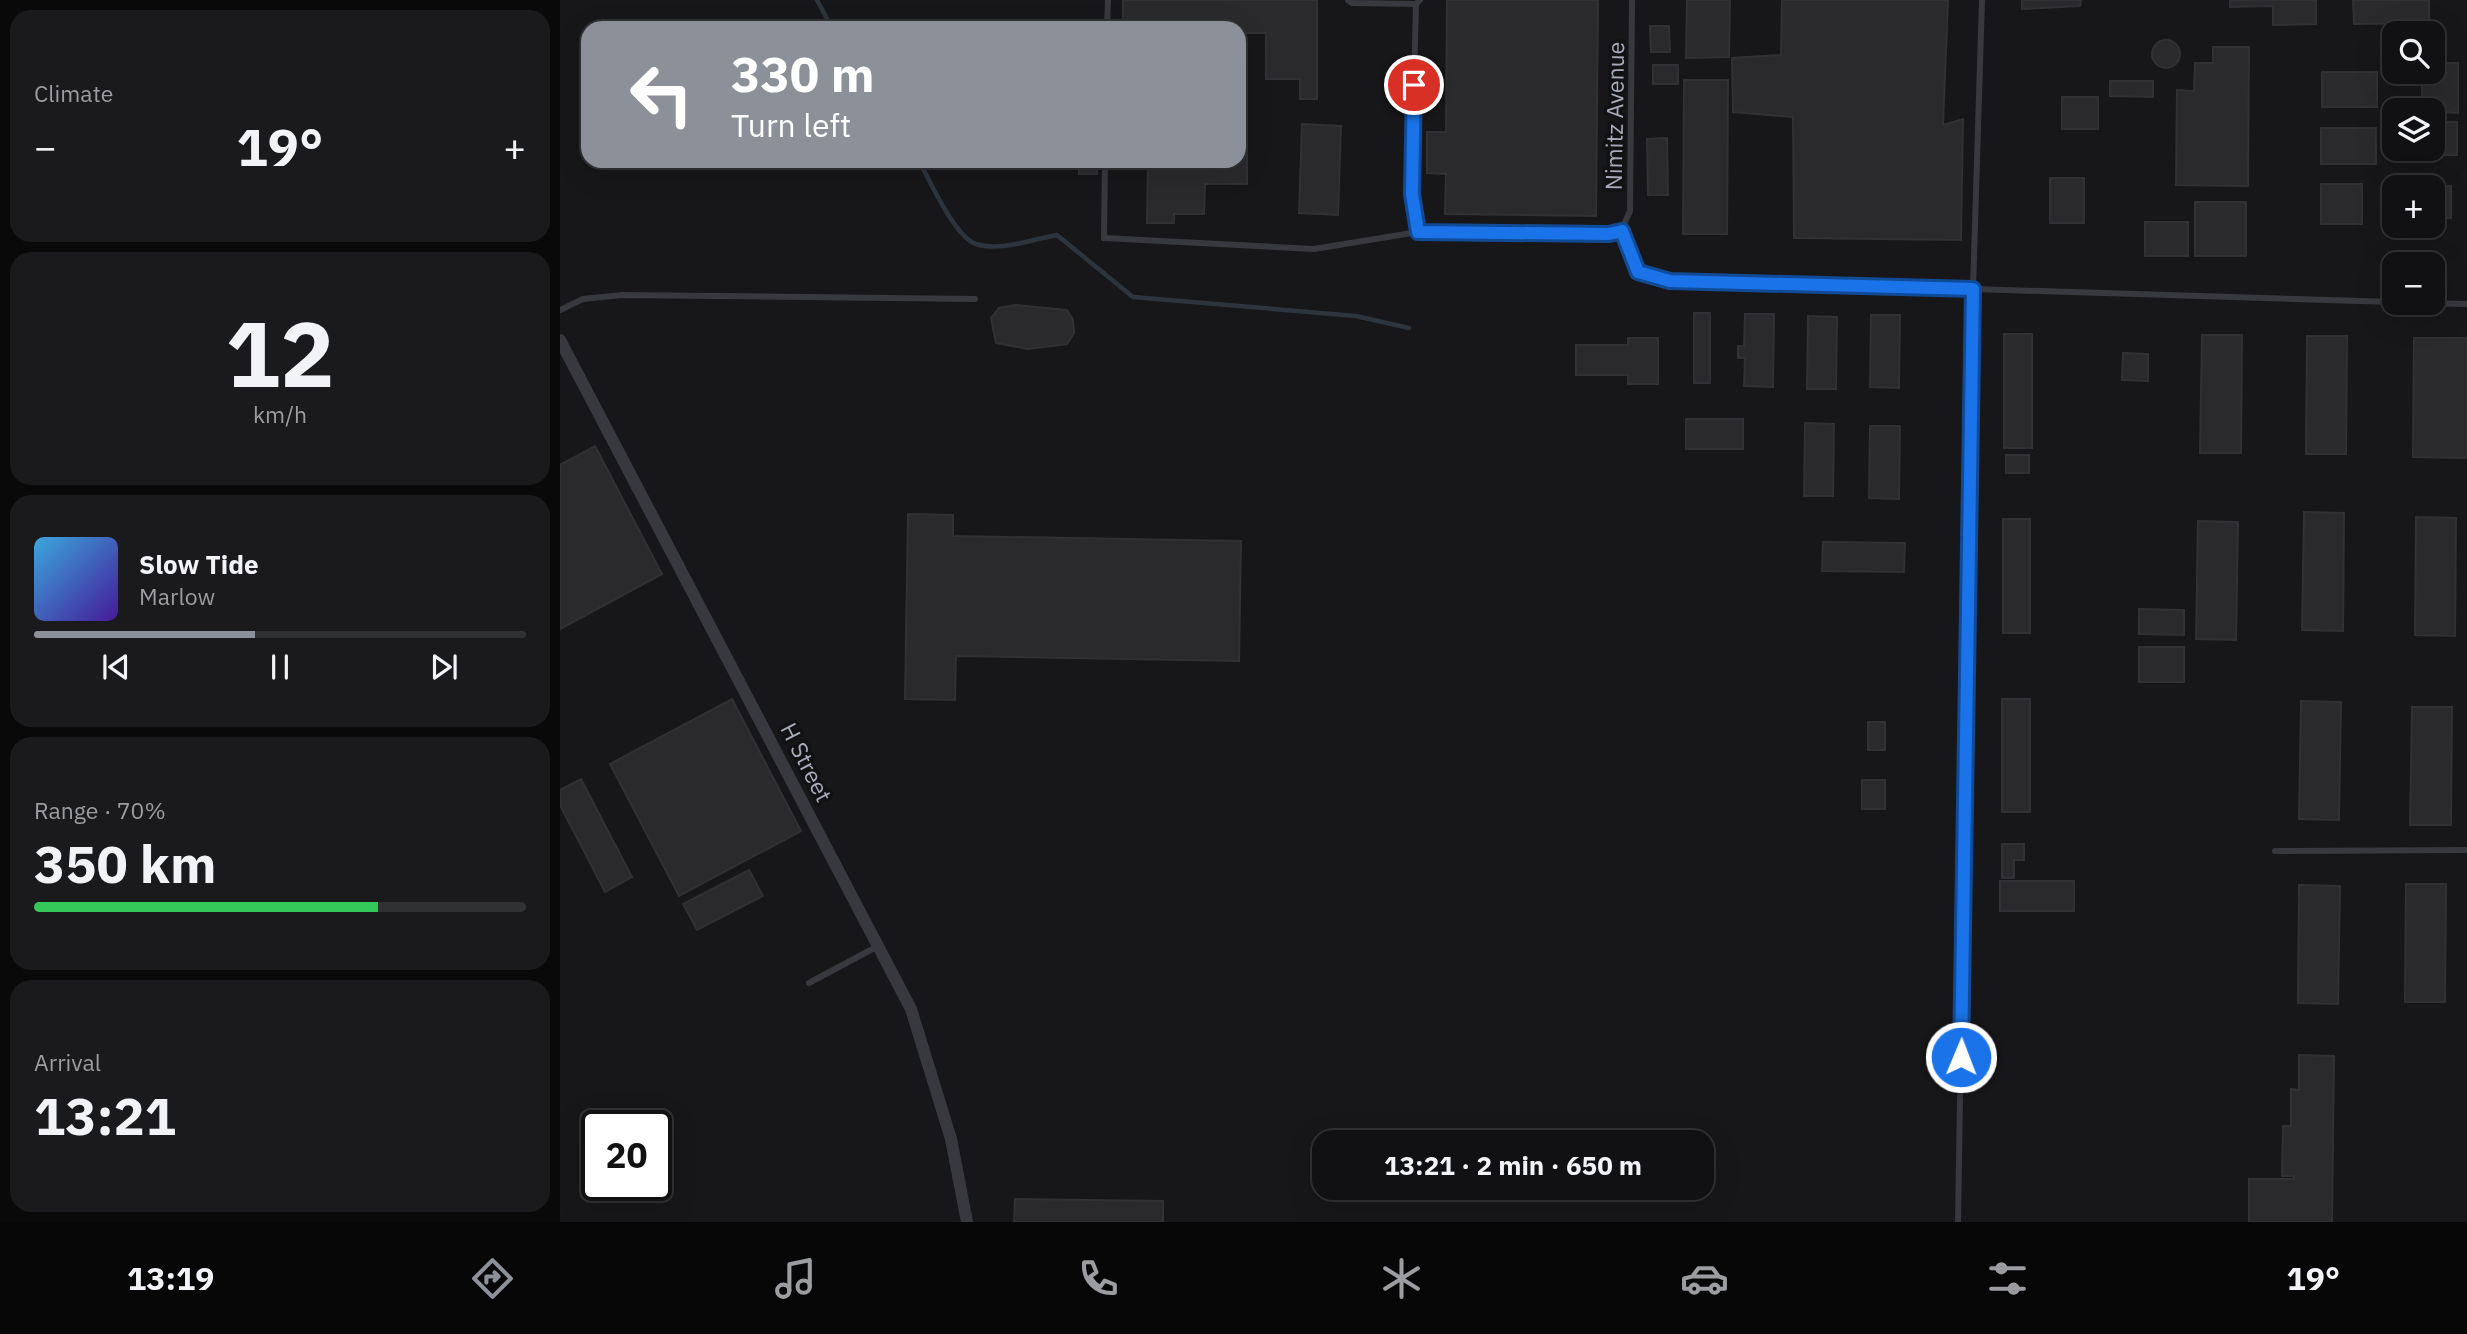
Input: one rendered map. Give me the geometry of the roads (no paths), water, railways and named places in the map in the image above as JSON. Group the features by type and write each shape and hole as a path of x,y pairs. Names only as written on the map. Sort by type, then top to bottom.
{"street":[{"name":"H Street","path":"560,340 918,1026 951,1139 967,1222"}],"lane":[{"path":"1107,21 1108,0"},
{"path":"1348,0 1352,3 1418,2 1412,194 1418,232"},
{"name":"Nimitz Avenue","path":"1622,231 1630,211 1632,0"},
{"path":"1958,1222 1973,289 1982,0"},
{"path":"1105,168 1104,238 1314,249 1418,232 1609,234 1622,231 1638,272 1670,281 2382,302"},
{"path":"560,310 583,299 622,295 975,299"},
{"path":"2445,304 2467,304"},
{"path":"2275,851 2467,850"},
{"path":"809,983 878,946"}],"waterway":[{"path":"817,0 828,21"},
{"path":"923,168 952,220 960,231 976,244 1006,246 1057,235 1133,297 1356,316 1409,328"}]}
